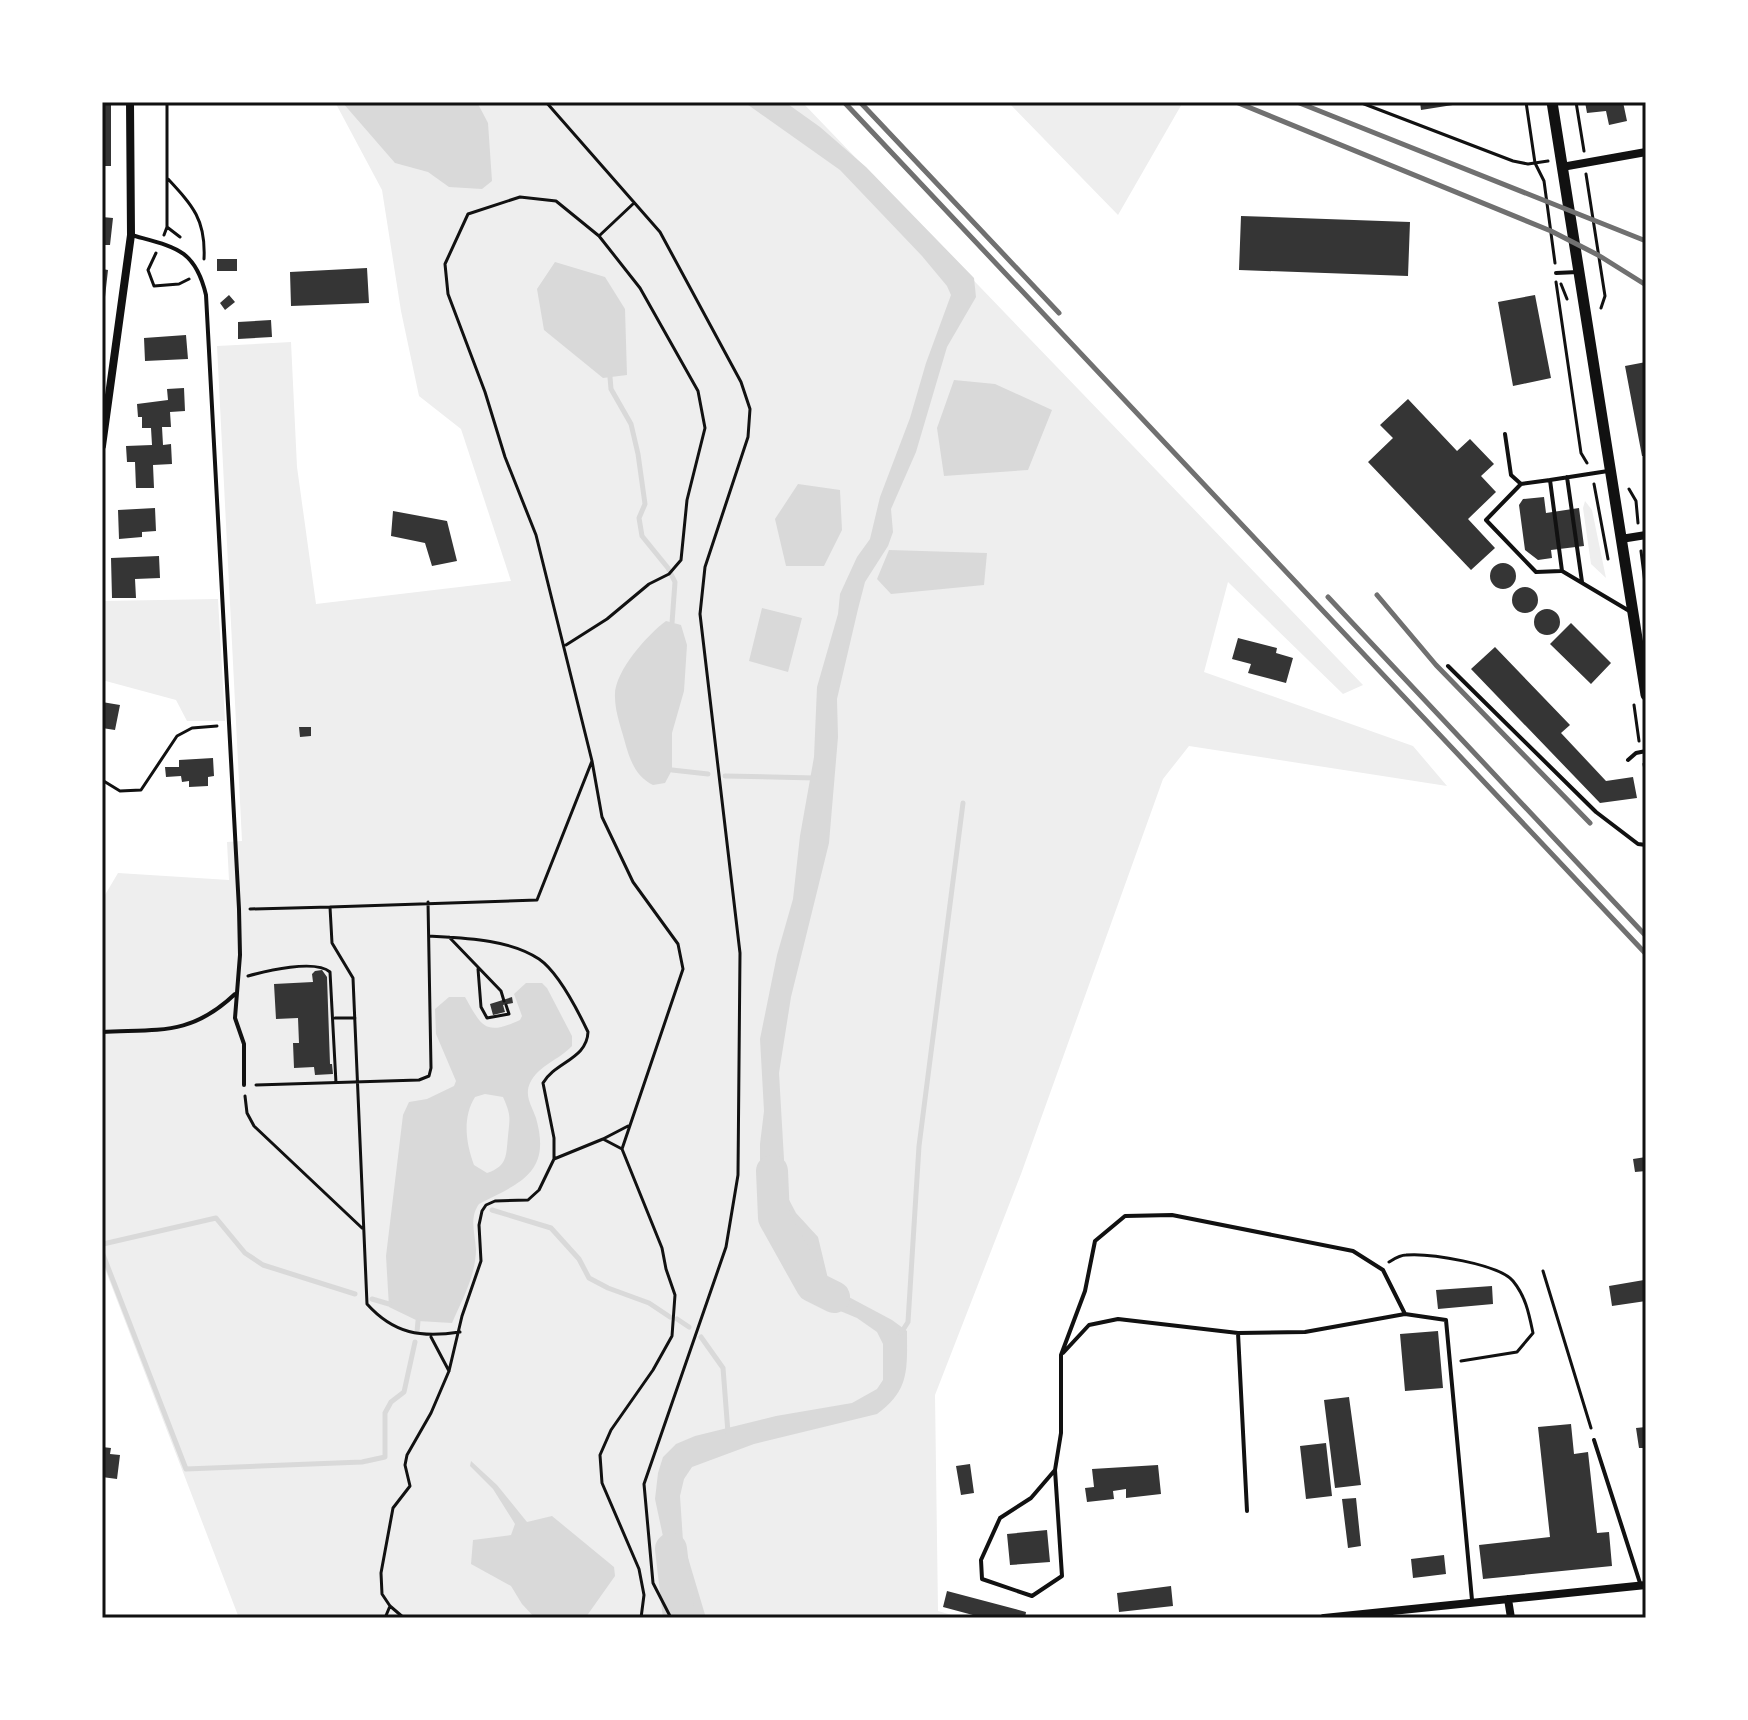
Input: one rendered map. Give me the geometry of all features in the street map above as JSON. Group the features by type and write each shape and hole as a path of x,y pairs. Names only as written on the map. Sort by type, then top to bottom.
{"main road":[{"path":"1552,102 1646,695"}],"street":[{"path":"102,446 131,235 130,102"},
{"path":"1562,167 1646,152"},
{"path":"1621,539 1646,535"},
{"path":"1324,1618 1644,1585"},
{"path":"1508,1599 1511,1618"}],"lane":[{"path":"131,235 186,253 201,273 206,295 239,909 235,1018 244,1044 244,1085"},
{"path":"1556,273 1579,272"},
{"path":"1505,434 1511,475 1521,484"},
{"path":"1611,471 1521,484 1486,520 1536,572 1562,571 1633,613"},
{"path":"1567,477 1582,583"},
{"path":"1550,480 1562,571"},
{"path":"1448,666 1596,812 1638,844 1646,845"},
{"path":"1628,760 1636,753 1646,751"},
{"path":"102,1032 184,1027 215,1013 235,994"},
{"path":"1055,1470 1031,1498 1000,1518 981,1560 982,1579 1032,1596 1062,1576 1055,1470 1061,1433 1061,1355 1085,1291 1095,1241 1125,1216 1172,1215 1353,1251 1383,1270 1405,1314"},
{"path":"1061,1355 1089,1325 1118,1319 1238,1333 1305,1332 1405,1314 1446,1320 1473,1603"},
{"path":"1238,1333 1247,1511"},
{"path":"1594,1440 1644,1585"}],"path":[{"path":"167,102 168,179"},
{"path":"546,102 660,232 741,382 750,409 748,437 705,567 700,614 740,953 738,1175 726,1247 644,1484 653,1583 671,1618"},
{"path":"1359,102 1513,161 1535,163"},
{"path":"1526,102 1535,163 1544,181 1555,251"},
{"path":"1576,102 1585,153"},
{"path":"1574,131 1581,130"},
{"path":"1531,138 1541,136"},
{"path":"1587,175 1605,296"},
{"path":"565,645 607,619 649,584 670,572 681,560 687,500 705,428 698,391 640,288 599,236 556,201 520,197 468,214 445,264 448,294 536,535 565,645 602,817 633,882 678,944 683,969 622,1149"},
{"path":"599,236 634,203"},
{"path":"1556,273 1555,291 1581,453 1593,473"},
{"path":"1644,574 1646,591"},
{"path":"102,780 120,791 141,790 177,736 192,728 229,726"},
{"path":"239,909 537,900 592,761"},
{"path":"363,1229 254,1126 247,1113 244,1085 419,1080 429,1076 428,902"},
{"path":"330,907 332,943 353,978 367,1304 379,1318 395,1328 431,1337 460,1332"},
{"path":"404,1618 382,1594 381,1573 391,1513 410,1486 405,1465 407,1455 431,1413 449,1371 462,1316 481,1261 479,1225 482,1211 495,1201 528,1200 535,1196 554,1159 554,1138 543,1083 547,1076 581,1052 588,1042 583,1020 541,960 521,950 429,936"},
{"path":"449,937 501,991 509,1014 487,1018 481,1007 478,969"},
{"path":"238,979 279,969 325,967 330,972 336,1083"},
{"path":"333,1018 355,1018"},
{"path":"554,1159 630,1126"},
{"path":"603,1139 622,1149 662,1248 675,1295 672,1336 653,1370 611,1430 600,1455 602,1483 639,1569 644,1595 641,1618"},
{"path":"1383,1270 1391,1260 1404,1255 1482,1266 1511,1278 1526,1303 1533,1333 1517,1352 1450,1362"},
{"path":"1543,1271 1594,1440"},
{"path":"431,1337 449,1371"},
{"path":"385,1618 390,1606"}],"shaded area":[{"path":"335,102 802,102 1363,685 1343,694 1228,582 1204,672 1413,746 1447,786 1189,746 1163,779 1021,1174 935,1395 938,1611 962,1618 239,1618 102,1261 102,900 118,873 229,880 227,842 242,841 217,346 291,342 297,467 316,604 511,581 461,429 419,396 401,311 382,190"},
{"path":"342,102 477,102 488,123 492,181 482,189 449,187 428,172 395,163"},
{"path":"744,102 785,102 820,127 866,167 974,278 976,297 947,347 916,452 891,509 893,532 888,546 865,582 858,609 837,699 838,737 829,843 791,997 779,1073 786,1194 796,1213 818,1237 830,1287 907,1331 904,1378 896,1396 877,1414 754,1444 692,1467 684,1479 680,1496 683,1541 706,1618 686,1618 673,1583 655,1499 663,1457 676,1444 695,1436 776,1416 852,1403 877,1389 883,1380 883,1344 877,1332 813,1294 805,1279 800,1258 771,1209 760,1169 764,1111 760,1039 777,955 793,899 814,757 817,687 838,614 840,594 857,557 870,539 880,497 951,295 922,256 840,170"},
{"path":"1008,102 1183,102 1118,215"},
{"path":"555,262 605,277 625,309 627,375 603,378 544,330 537,289"},
{"path":"954,380 995,384 1052,410 1028,470 944,476 937,428"},
{"path":"798,484 840,490 842,530 824,566 786,566 775,519"},
{"path":"1585,501 1592,510 1606,578 1591,564 1583,508"},
{"path":"889,550 987,553 984,585 891,594 877,579"},
{"path":"218,599 225,721 187,721 176,700 102,680 102,601"},
{"path":"762,608 802,618 788,672 749,661"},
{"path":"666,621 681,625 687,645 684,691 672,733 672,770 665,783 653,785 639,774 630,758 615,697 625,666"},
{"path":"526,983 542,983 572,1036 572,1046 530,1083 528,1097 540,1137 536,1164 519,1182 479,1204 476,1209 473,1220 474,1268 452,1323 418,1321 389,1307 386,1256 403,1115 409,1102 427,1099 454,1086 456,1081 436,1034 435,1009 449,997 465,997 481,1022 492,1028 499,1027 520,1020 522,1016 514,994","holes":["485,1094 503,1097 509,1116 506,1154 499,1167 487,1173 474,1165 471,1157 467,1139 468,1113 475,1097"]},
{"path":"471,1461 497,1485 527,1522 552,1516 614,1567 615,1576 586,1617 535,1618 511,1586 471,1564 473,1540 511,1535 515,1524 493,1489 470,1466"}],"building":[{"path":"102,102 111,102 111,166 102,166"},
{"path":"1420,102 1459,102 1459,104 1421,110"},
{"path":"1585,102 1623,102 1627,121 1609,125 1606,111 1587,113"},
{"path":"1241,216 1410,222 1408,276 1239,270"},
{"path":"102,217 113,218 110,245 102,245"},
{"path":"217,259 237,259 237,271 217,271"},
{"path":"367,268 369,303 291,306 290,272"},
{"path":"102,269 108,270 105,297 102,296"},
{"path":"229,295 235,302 225,310 220,303"},
{"path":"1535,295 1551,378 1513,386 1498,302"},
{"path":"271,320 272,337 238,339 238,322"},
{"path":"186,335 188,359 145,361 144,338"},
{"path":"1646,362 1646,456 1642,456 1625,366"},
{"path":"184,388 185,411 170,412 171,427 162,427 163,445 171,444 172,464 153,465 154,488 136,488 135,462 127,462 126,446 152,445 151,428 142,428 137,404 168,400 167,389"},
{"path":"1408,399 1457,451 1470,439 1494,464 1481,476 1496,492 1468,519 1495,548 1471,570 1368,462 1393,438 1380,425"},
{"path":"1544,497 1546,513 1579,508 1584,546 1551,550 1552,558 1538,560 1525,550 1519,505 1523,499"},
{"path":"155,508 156,531 142,532 142,537 119,539 118,510"},
{"path":"393,511 447,521 457,561 432,566 425,543 391,536"},
{"path":"159,556 160,578 135,579 136,598 112,598 111,558"},
{"path":"1503,563 1512,567 1516,576 1512,585 1503,589 1494,585 1490,576 1494,567"},
{"path":"1525,587 1534,591 1538,600 1534,609 1525,613 1516,609 1512,600 1516,591"},
{"path":"1547,609 1556,613 1560,622 1556,631 1547,635 1538,631 1534,622 1538,613"},
{"path":"1571,623 1611,663 1591,684 1550,644"},
{"path":"1238,638 1277,648 1276,653 1293,658 1286,683 1248,673 1251,664 1232,659"},
{"path":"1495,647 1570,725 1561,733 1606,781 1633,777 1637,798 1600,803 1471,669"},
{"path":"102,702 120,705 115,730 102,728"},
{"path":"299,727 311,727 311,736 300,737"},
{"path":"213,758 214,776 208,777 208,786 189,787 189,781 182,782 181,776 166,777 165,767 179,767 179,760"},
{"path":"322,970 327,977 333,1074 315,1075 314,1067 294,1068 293,1043 299,1043 298,1018 276,1019 274,984 313,982 312,974"},
{"path":"512,997 513,1003 503,1005 505,1012 493,1015 490,1004"},
{"path":"1646,1157 1646,1171 1635,1172 1633,1159"},
{"path":"1644,1280 1646,1301 1612,1306 1609,1286"},
{"path":"1492,1286 1493,1304 1438,1309 1436,1290"},
{"path":"1438,1331 1443,1388 1405,1391 1400,1334"},
{"path":"1349,1397 1361,1485 1335,1488 1324,1400"},
{"path":"1571,1424 1574,1454 1588,1452 1597,1533 1609,1532 1612,1566 1483,1579 1479,1545 1550,1537 1538,1427"},
{"path":"1646,1427 1646,1448 1639,1448 1636,1428"},
{"path":"1326,1443 1332,1496 1306,1499 1300,1446"},
{"path":"102,1447 111,1448 110,1454 120,1455 117,1479 102,1477"},
{"path":"970,1464 974,1493 961,1495 956,1466"},
{"path":"1158,1465 1161,1494 1126,1498 1126,1489 1113,1491 1114,1499 1087,1502 1085,1488 1094,1487 1092,1469"},
{"path":"1356,1498 1361,1546 1348,1548 1342,1499"},
{"path":"1047,1530 1050,1562 1010,1565 1007,1534"},
{"path":"1444,1555 1446,1574 1413,1578 1411,1559"},
{"path":"1171,1586 1173,1606 1119,1612 1117,1593"},
{"path":"947,1591 1026,1612 1025,1618 984,1618 943,1607"}],"waterway":[{"path":"610,377 611,389 631,424 638,454 645,504 639,518 642,536 668,568 675,582 672,623"},
{"path":"672,770 708,774"},
{"path":"725,776 815,778"},
{"path":"901,1333 908,1322 919,1146 963,803"},
{"path":"772,1171 774,1218 812,1286 834,1297"},
{"path":"492,1210 551,1228 579,1259 589,1278 649,1303 670,1317"},
{"path":"103,1244 216,1218 245,1253 263,1265 355,1294"},
{"path":"102,1252 186,1469 362,1462 385,1457 385,1413 391,1402 404,1392 415,1342"},
{"path":"372,1299 389,1304"},
{"path":"677,1319 689,1327"},
{"path":"417,1332 418,1321"},
{"path":"701,1337 723,1368 728,1433"},
{"path":"671,1549 679,1618"}],"railway":[{"path":"844,102 1646,954"},
{"path":"860,102 1059,313"},
{"path":"1236,102 1551,231 1646,285"},
{"path":"1297,102 1646,241"},
{"path":"1377,595 1436,665 1590,823"},
{"path":"1328,597 1646,936"}]}
